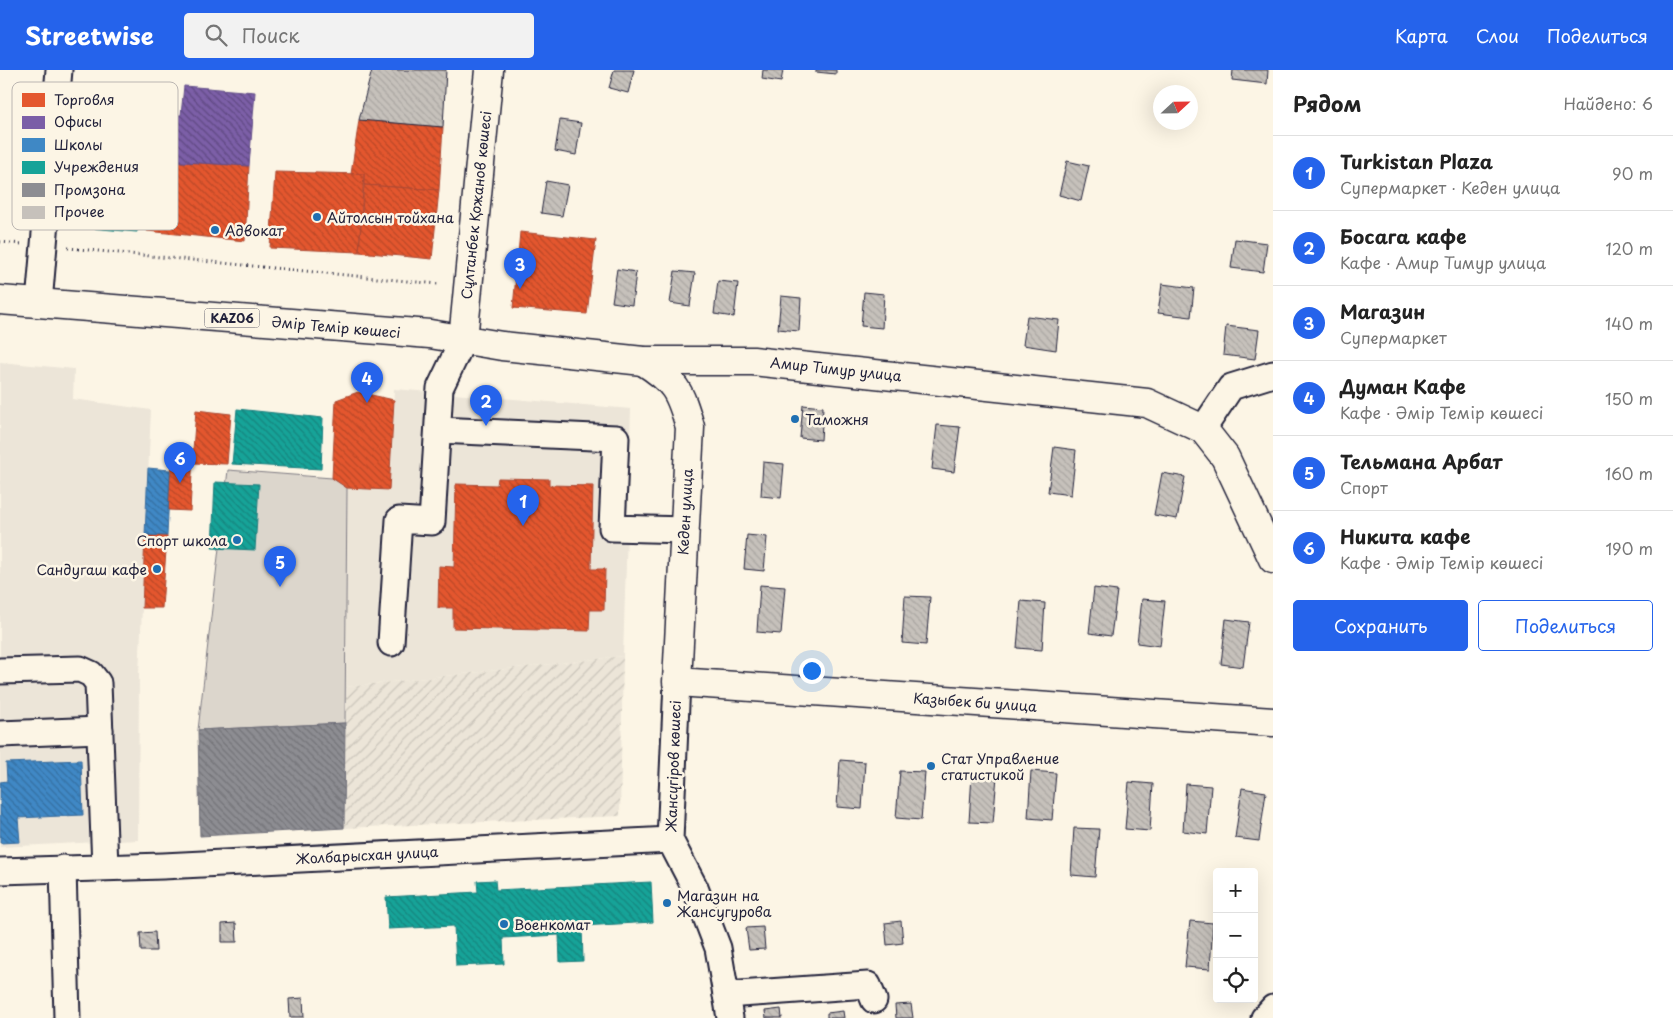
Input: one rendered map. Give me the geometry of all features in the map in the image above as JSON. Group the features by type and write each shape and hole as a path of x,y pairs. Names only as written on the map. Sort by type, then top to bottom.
{"main road":[{"name":"Сұлтанбек Қожанов көшесі","path":"463,340 489,70"},
{"name":"Әмір Темір көшесі","path":"0,300 421,334 463,340"},
{"name":"Амир Тимур улица","path":"463,340 643,360 753,361 1147,403 1203,429"},
{"name":"Кеден улица","path":"643,360 666,376 682,397 690,427 677,682"},
{"path":"1203,429 1225,457 1273,558"},
{"name":"Казыбек би улица","path":"677,682 1272,721"}],"street":[{"path":"39,303 45,230"},
{"path":"392,644 399,520 432,522 440,388 463,340"},
{"path":"1203,429 1231,387 1273,374"},
{"path":"438,430 616,438 612,528 684,530"},
{"path":"0,671 80,669 92,674 98,683 105,867"},
{"name":"Жансүгіров көшесі","path":"677,682 670,840 696,888 718,948 728,1007"},
{"path":"0,734 100,730"},
{"name":"Жолбарысхан улица","path":"0,871 670,840"},
{"path":"63,868 67,1018"},
{"path":"728,1007 868,985 874,1000"},
{"path":"1264,1018 1273,1008"}],"path":[{"path":"0,242 438,284"}],"shaded area":[{"path":"0,362 74,369 73,399 151,410 139,675 138,840 0,847"},
{"path":"394,389 631,409 623,656 346,687 347,488 389,490"},
{"path":"228,470 332,478 347,488 345,723 198,730"},
{"path":"623,656 620,816 344,828 346,687"}],"building: Торговля":[{"path":"359,120 443,127 439,190 364,185 364,174 351,174"},
{"path":"178,162 249,166 245,241 147,231 178,230"},
{"name":"Айтолсын тойхана","path":"275,172 364,174 359,252 270,248"},
{"path":"364,185 439,190 432,259 359,252"},
{"path":"520,232 596,240 587,314 513,308"},
{"path":"358,392 394,400 389,490 347,488 332,478 336,400"},
{"path":"196,410 231,414 227,464 192,463"},
{"path":"172,454 193,455 190,511 168,510"},
{"path":"498,478 549,479 549,485 593,486 591,569 605,569 604,610 590,610 589,631 453,628 453,608 438,608 439,566 454,567 456,484 497,485"},
{"path":"145,535 167,536 162,608 142,608"}],"building: Офисы":[{"path":"184,86 255,92 249,166 178,162 178,115 181,115"}],"building: Школы":[{"path":"148,468 170,470 167,536 145,535"},
{"path":"81,760 83,815 18,818 20,842 0,843 0,782 7,781 6,763"}],"building: Учреждения":[{"path":"113,230 137,230 137,232"},
{"path":"237,409 323,418 321,469 232,464"},
{"path":"215,482 259,484 255,550 212,548"},
{"name":"Военкомат","path":"495,880 496,890 651,882 653,922 582,926 583,961 560,962 559,935 503,938 504,964 456,966 454,926 388,929 386,897 478,892 477,881"}],"building: Промзона":[{"path":"345,723 344,828 200,836 198,730"}],"building: Прочее":[{"path":"372,70 446,70 443,127 359,120"},
{"path":"614,70 634,70 628,93 609,88"},
{"path":"763,70 783,70 781,82 762,79"},
{"path":"816,70 836,70 836,74 816,72"},
{"path":"1233,70 1268,70 1267,84 1232,80"},
{"path":"560,120 581,123 576,155 555,151"},
{"path":"1067,161 1089,166 1081,201 1059,195"},
{"path":"546,181 568,185 562,216 541,213"},
{"path":"1235,239 1267,243 1263,272 1231,268"},
{"path":"617,269 636,272 632,305 612,302"},
{"path":"675,271 695,273 690,306 670,303"},
{"path":"718,281 738,283 734,317 714,314"},
{"path":"1162,284 1194,288 1191,317 1158,313"},
{"path":"864,292 884,294 882,328 861,326"},
{"path":"781,296 801,298 799,331 778,329"},
{"path":"1027,316 1059,320 1056,350 1023,345"},
{"path":"1226,326 1259,330 1255,359 1223,355"},
{"path":"803,405 823,407 821,440 800,438"},
{"path":"937,425 960,427 954,472 932,469"},
{"path":"1054,447 1076,450 1071,495 1048,492"},
{"path":"763,462 784,464 781,498 761,496"},
{"path":"1162,473 1185,477 1177,519 1154,515"},
{"path":"747,535 767,537 764,571 744,569"},
{"path":"760,585 785,587 781,634 757,632"},
{"path":"1094,588 1117,591 1111,636 1089,633"},
{"path":"905,596 930,597 926,645 902,643"},
{"path":"1142,599 1165,601 1160,646 1137,643"},
{"path":"1021,601 1045,603 1042,650 1017,648"},
{"path":"1226,619 1249,622 1243,667 1221,664"},
{"path":"840,760 865,762 862,809 837,807"},
{"path":"900,771 925,772 921,820 896,818"},
{"path":"1031,771 1056,773 1052,820 1028,818"},
{"path":"972,775 997,776 993,823 969,822"},
{"path":"1129,782 1153,784 1150,831 1125,829"},
{"path":"1186,784 1211,786 1207,834 1183,831"},
{"path":"1242,788 1266,792 1259,841 1235,838"},
{"path":"1074,828 1099,829 1095,877 1071,875"},
{"path":"901,921 903,943 887,945 885,923"},
{"path":"1190,921 1213,923 1210,969 1185,967"},
{"path":"236,923 237,942 222,942 222,924"},
{"path":"763,927 765,949 749,950 746,928"},
{"path":"155,932 156,951 141,951 140,933"},
{"path":"303,998 304,1017 290,1017 289,999"},
{"path":"911,1004 913,1018 896,1018 895,1005"},
{"path":"781,1009 782,1018 766,1018 765,1011"},
{"path":"843,1011 844,1018 827,1018 827,1013"}],"place":[{"name":"Айтолсын тойхана","path":"317,217"},
{"name":"Адвокат","path":"215,230"},
{"name":"Магазин","path":"520,289"},
{"name":"Думан Кафе","path":"367,403"},
{"name":"Таможня","path":"795,419"},
{"name":"Босага кафе","path":"486,426"},
{"name":"Никита кафе","path":"180,483"},
{"name":"Turkistan Plaza","path":"523,526"},
{"name":"Спорт школа","path":"237,540"},
{"name":"Сандугаш кафе","path":"157,569"},
{"name":"Тельмана Арбат","path":"280,587"},
{"name":"Стат Управление статистикой","path":"931,766"},
{"name":"Магазин на Жансугурова","path":"667,903"},
{"name":"Военкомат","path":"504,924"}]}
